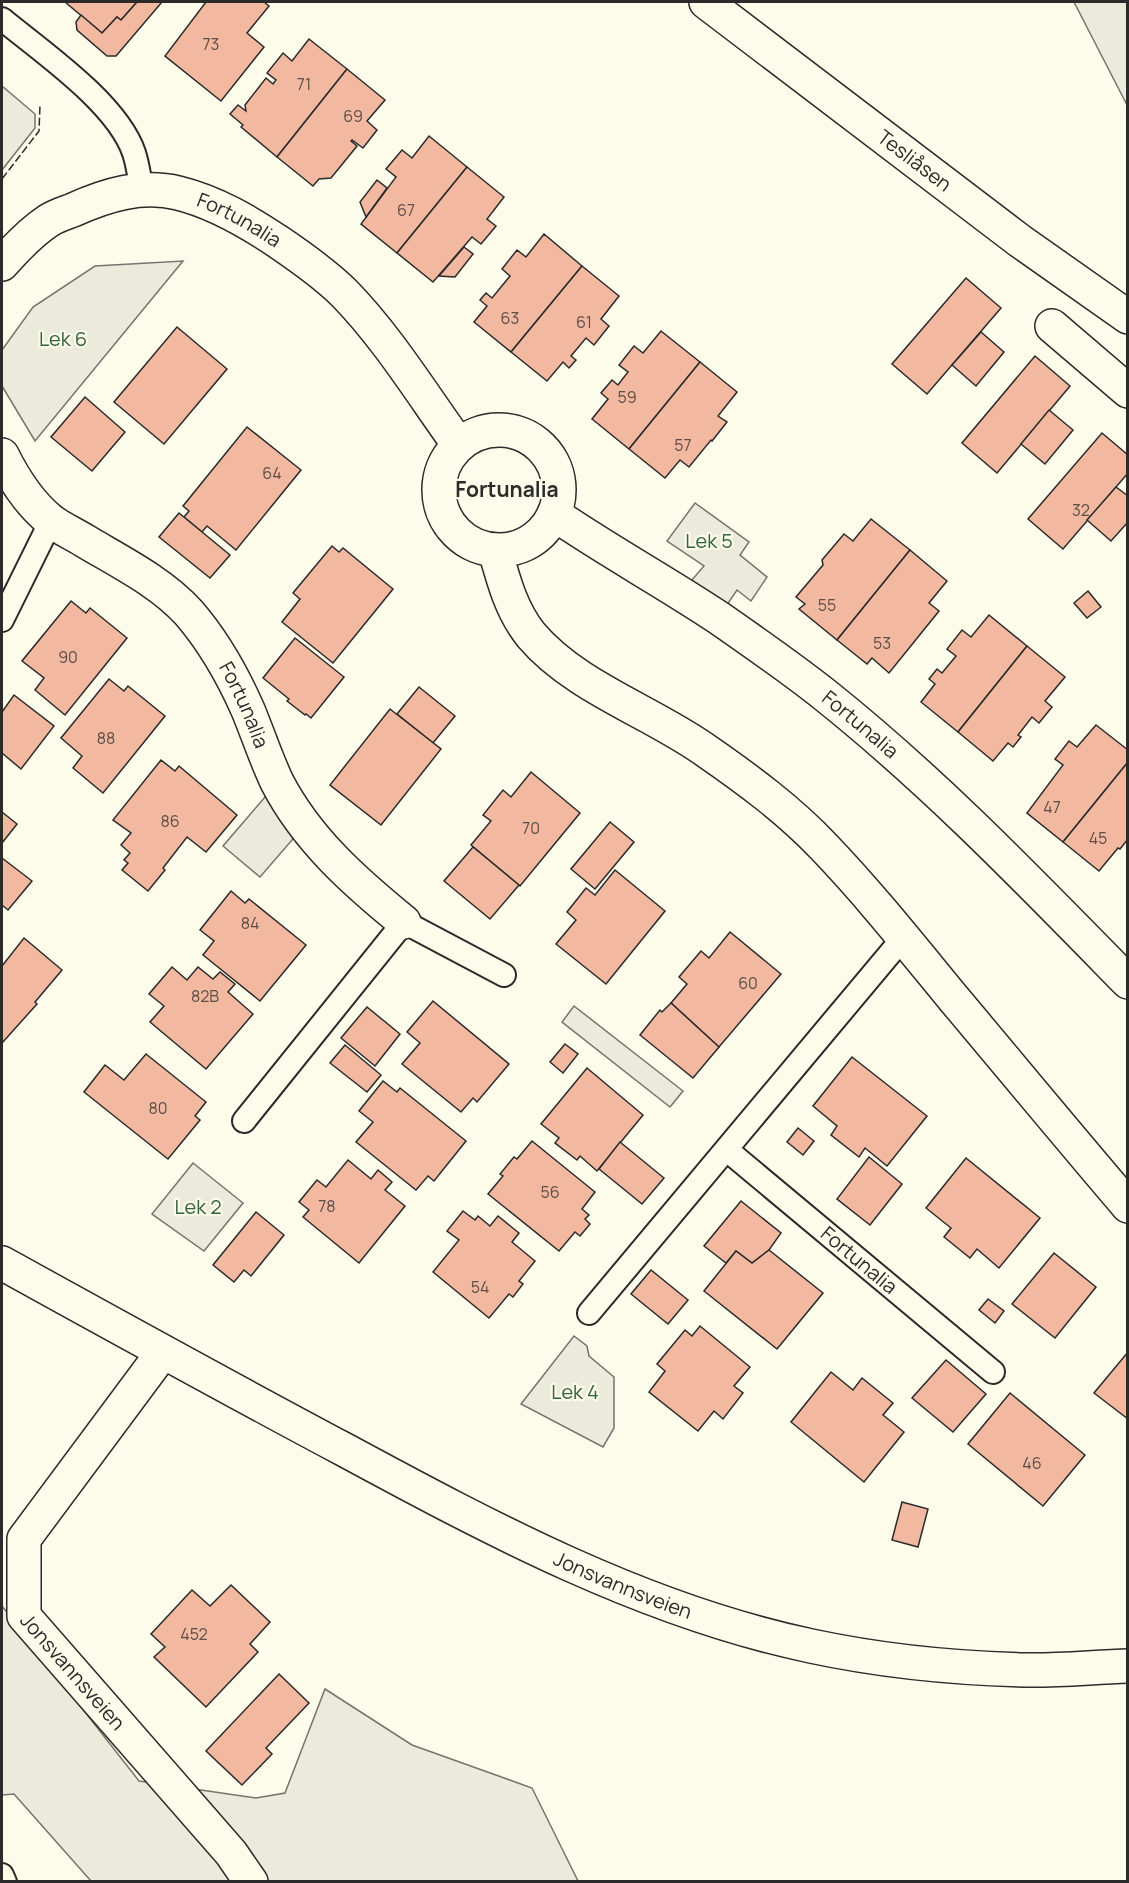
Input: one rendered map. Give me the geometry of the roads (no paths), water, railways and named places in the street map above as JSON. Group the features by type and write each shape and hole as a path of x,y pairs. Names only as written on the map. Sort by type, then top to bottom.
{"street":[{"name":"Tesliåsen","path":"706,2 1020,241 1128,316"},
{"name":"Fortunalia","path":"2,264 22,241 50,220 111,195 142,189 177,193 219,208 238,216 306,262 343,292 373,326 459,446"},
{"path":"1052,326 1128,391"},
{"path":"495,430 516,432 534,441 549,456 557,474 559,494 554,514 544,530 530,541 513,548 495,550 475,545 458,534 446,519 440,500 439,480 446,461 459,446 476,434 495,430"},
{"name":"Fortunalia","path":"2,455 13,477 30,501 51,521 135,570 188,612 212,642 230,673 278,782 305,825 324,851 404,922"},
{"name":"Fortunalia","path":"554,514 597,544 718,618 824,695 909,765 966,818 1128,982"},
{"path":"495,550 504,583 516,610 531,634 551,655 577,675 703,748 766,794 824,847 1128,1206"},
{"name":"Jonsvannsveien","path":"2,1263 503,1534 640,1594 724,1622 809,1645 872,1657 939,1666 1026,1670 1128,1666"},
{"name":"Jonsvannsveien","path":"163,1352 24,1539 24,1616 231,1854 251,1881"}],"lane":[{"path":"2,19 96,97 117,122 134,152 142,189"},
{"path":"2,620 51,521"},
{"path":"244,1121 404,922 504,975"},
{"path":"589,1313 903,938"},
{"name":"Fortunalia","path":"727,1150 993,1372"},
{"path":"2,1875 5,1881"}],"district":[{"name":"Fortunalia","path":"507,490"}],"park label":[{"name":"Lek 6","path":"63,339"},
{"name":"Lek 5","path":"709,541"},
{"name":"Lek 2","path":"198,1207"},
{"name":"Lek 4","path":"575,1392"}]}
